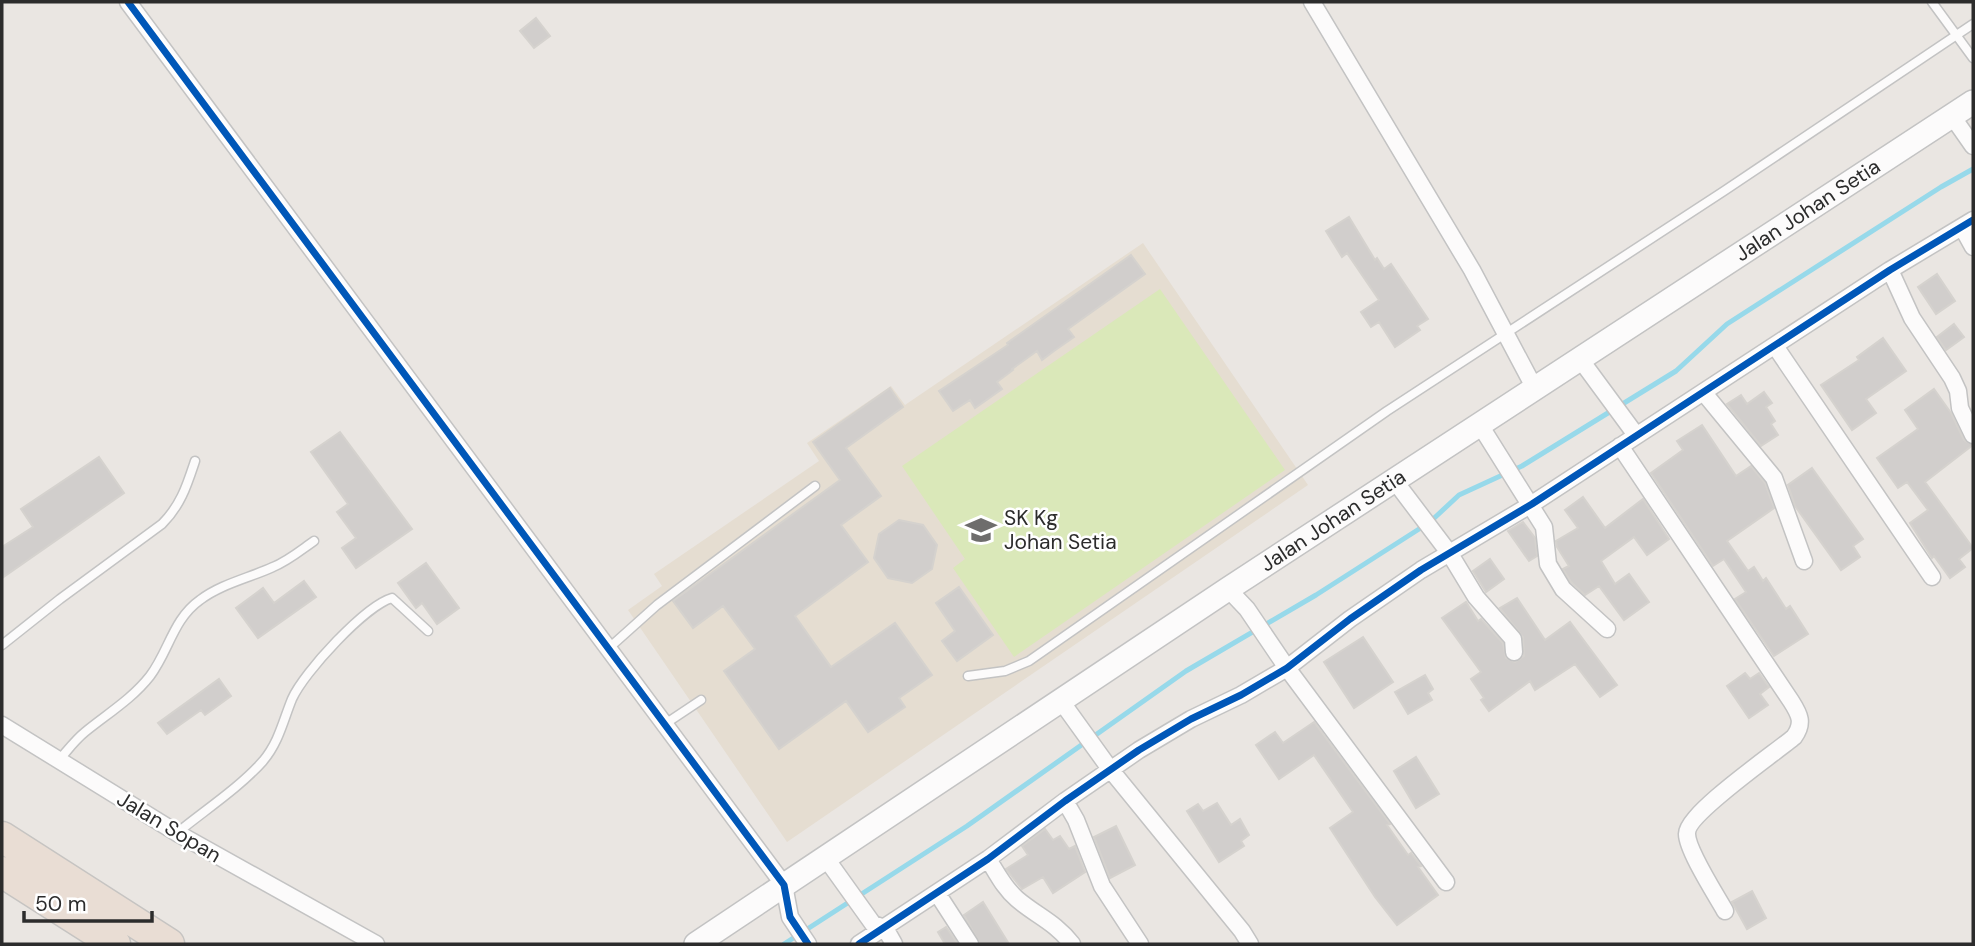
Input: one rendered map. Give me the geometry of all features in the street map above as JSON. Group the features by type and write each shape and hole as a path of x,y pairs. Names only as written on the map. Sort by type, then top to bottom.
{"highway":[{"path":"2,837 169,944"},
{"path":"2,872 115,944"}],"main road":[{"name":"Jalan Johan Setia","path":"696,944 1394,480 1486,434 1535,389 1587,369 1973,102"}],"street":[{"path":"128,2 785,885 790,918 808,944"},
{"path":"1312,2 1472,270 1535,389"},
{"path":"1952,116 1970,141"},
{"path":"859,944 879,926 937,894 988,859 1065,801 1107,765 1241,695 1448,551 1620,446 1633,431 1704,393 1890,270 1968,223 1973,247"},
{"path":"1890,270 1912,318 1952,378 1958,391 1960,408 1973,435"},
{"path":"1775,346 1932,577"},
{"path":"1587,369 1633,431"},
{"path":"1704,393 1774,478 1804,561"},
{"path":"1486,434 1544,527 1548,564 1563,589 1607,629"},
{"path":"1620,446 1791,701 1801,721 1800,729 1794,737 1711,802 1687,829 1688,843 1725,911"},
{"path":"1394,480 1448,551 1476,597 1513,639 1514,652"},
{"path":"1228,589 1247,609 1446,882"},
{"path":"1061,701 1107,765 1250,944"},
{"name":"Jalan Sopan","path":"2,725 177,833 376,944"},
{"path":"1065,801 1076,820 1102,886 1140,944"},
{"path":"825,857 846,888 894,944"},
{"path":"988,859 1003,884 1017,900 1062,930 1072,944"},
{"path":"937,894 970,944"}],"lane":[{"path":"1932,2 1973,58"},
{"path":"968,676 1005,671 1029,661 1387,411 1973,24"},
{"path":"2,646 60,599 162,524 183,498 195,461"},
{"path":"608,648 657,604 815,486"},
{"path":"59,760 83,734 152,674 179,621 195,604 246,577 273,567 314,541"},
{"path":"177,833 262,762 275,745 293,697 312,667 367,613 392,598 428,631"},
{"path":"665,724 701,700"}],"shaded area":[{"name":"SK Kg Johan Setia","path":"1143,243 1308,485 787,842 628,610 662,586 654,574 819,461 807,443 891,386 905,405"}],"green space":[{"path":"1160,289 1285,470 1014,657 953,568 965,559 902,466"}],"building":[{"path":"536,18 550,36 534,48 520,31"},
{"path":"1349,217 1375,260 1377,258 1384,269 1391,264 1428,319 1417,326 1420,330 1395,347 1379,322 1371,327 1361,312 1379,300 1347,253 1342,257 1326,231"},
{"path":"1131,255 1145,274 1068,329 1074,337 1042,360 1037,351 997,382 1002,389 975,408 970,400 953,411 939,391 1008,345 1007,343"},
{"path":"1937,274 1955,301 1936,314 1918,287"},
{"path":"1954,324 1964,337 1946,350 1937,337"},
{"path":"1883,338 1906,371 1866,399 1876,413 1852,430 1821,385 1859,360 1857,357"},
{"path":"890,388 903,407 846,448 881,496 841,525 868,562 795,616 831,667 895,623 932,675 899,698 905,707 868,732 846,701 779,749 724,671 755,649 723,606 693,628 673,601 840,480 813,442"},
{"path":"1934,389 1951,413 1964,440 1973,445 1925,482 1973,548 1959,559 1965,567 1950,578 1934,556 1932,558 1910,523 1928,510 1907,482 1898,488 1877,458 1918,429 1905,410"},
{"path":"1764,392 1772,403 1766,407 1775,421 1771,424 1778,435 1761,446 1727,404 1741,395 1747,404"},
{"path":"1702,425 1736,476 1751,466 1765,483 1774,508 1727,541 1748,571 1754,567 1763,581 1766,578 1786,609 1790,606 1808,634 1774,656 1735,599 1746,592 1724,559 1713,566 1651,473 1683,450 1677,441"},
{"path":"340,432 412,529 356,568 342,548 356,538 337,512 348,504 311,452"},
{"path":"99,457 124,493 2,578 2,547 33,527 21,509"},
{"path":"1812,468 1863,539 1853,546 1860,557 1841,570 1795,506 1788,485"},
{"path":"1583,497 1605,528 1643,499 1669,539 1647,555 1634,537 1601,561 1615,584 1629,574 1649,602 1624,620 1599,586 1585,595 1571,582 1563,569 1569,566 1556,541 1578,528 1565,510"},
{"path":"899,520 923,525 937,545 932,569 912,583 888,578 874,558 879,534"},
{"path":"1523,522 1535,538 1537,556 1529,561 1508,531"},
{"path":"1490,559 1504,579 1486,592 1473,571"},
{"path":"426,563 459,608 437,624 422,603 416,608 398,583"},
{"path":"304,581 316,597 258,638 236,608 263,588 274,603"},
{"path":"959,587 993,635 957,661 942,641 955,631 936,603"},
{"path":"1517,598 1545,640 1570,622 1617,685 1600,697 1575,664 1535,690 1530,681 1489,711 1471,679 1481,672 1442,618 1466,602 1478,621 1481,619 1503,643 1506,658 1515,662 1524,656 1523,637 1500,608"},
{"path":"1363,637 1393,682 1354,708 1324,662"},
{"path":"1745,673 1750,679 1759,673 1769,687 1760,694 1768,705 1749,718 1727,686"},
{"path":"1425,675 1433,689 1428,693 1432,700 1408,714 1395,692"},
{"path":"219,679 231,696 205,715 201,710 167,734 158,723"},
{"path":"1314,722 1390,824 1387,825 1408,855 1411,853 1421,866 1418,867 1438,895 1397,925 1375,897 1330,828 1353,812 1314,755 1279,779 1256,745 1275,732 1283,743"},
{"path":"1416,757 1439,794 1416,808 1394,771"},
{"path":"1217,803 1231,825 1240,819 1249,835 1241,841 1244,846 1219,862 1187,811 1198,804 1203,811"},
{"path":"1116,826 1135,865 1110,878 1094,837"},
{"path":"1045,829 1053,840 1060,836 1069,849 1075,846 1085,872 1053,893 1043,877 1022,889 1006,869 1028,855 1022,846"},
{"path":"1752,891 1766,918 1747,929 1732,902"},
{"path":"983,902 1009,944 980,944 964,915"},
{"path":"946,927 958,944 945,944 938,932"}],"waterway":[{"path":"784,944 967,826 1186,671 1316,595 1430,522 1459,495 1522,466 1676,371 1727,324 1973,169"}],"cycle path":[{"path":"128,2 784,885 790,917 808,944"},
{"path":"859,944 988,859 1139,750 1287,668 1350,619 1421,570 1532,504 1890,270 1973,220"}],"place":[{"name":"SK Kg Johan Setia","path":"981,530"}]}
